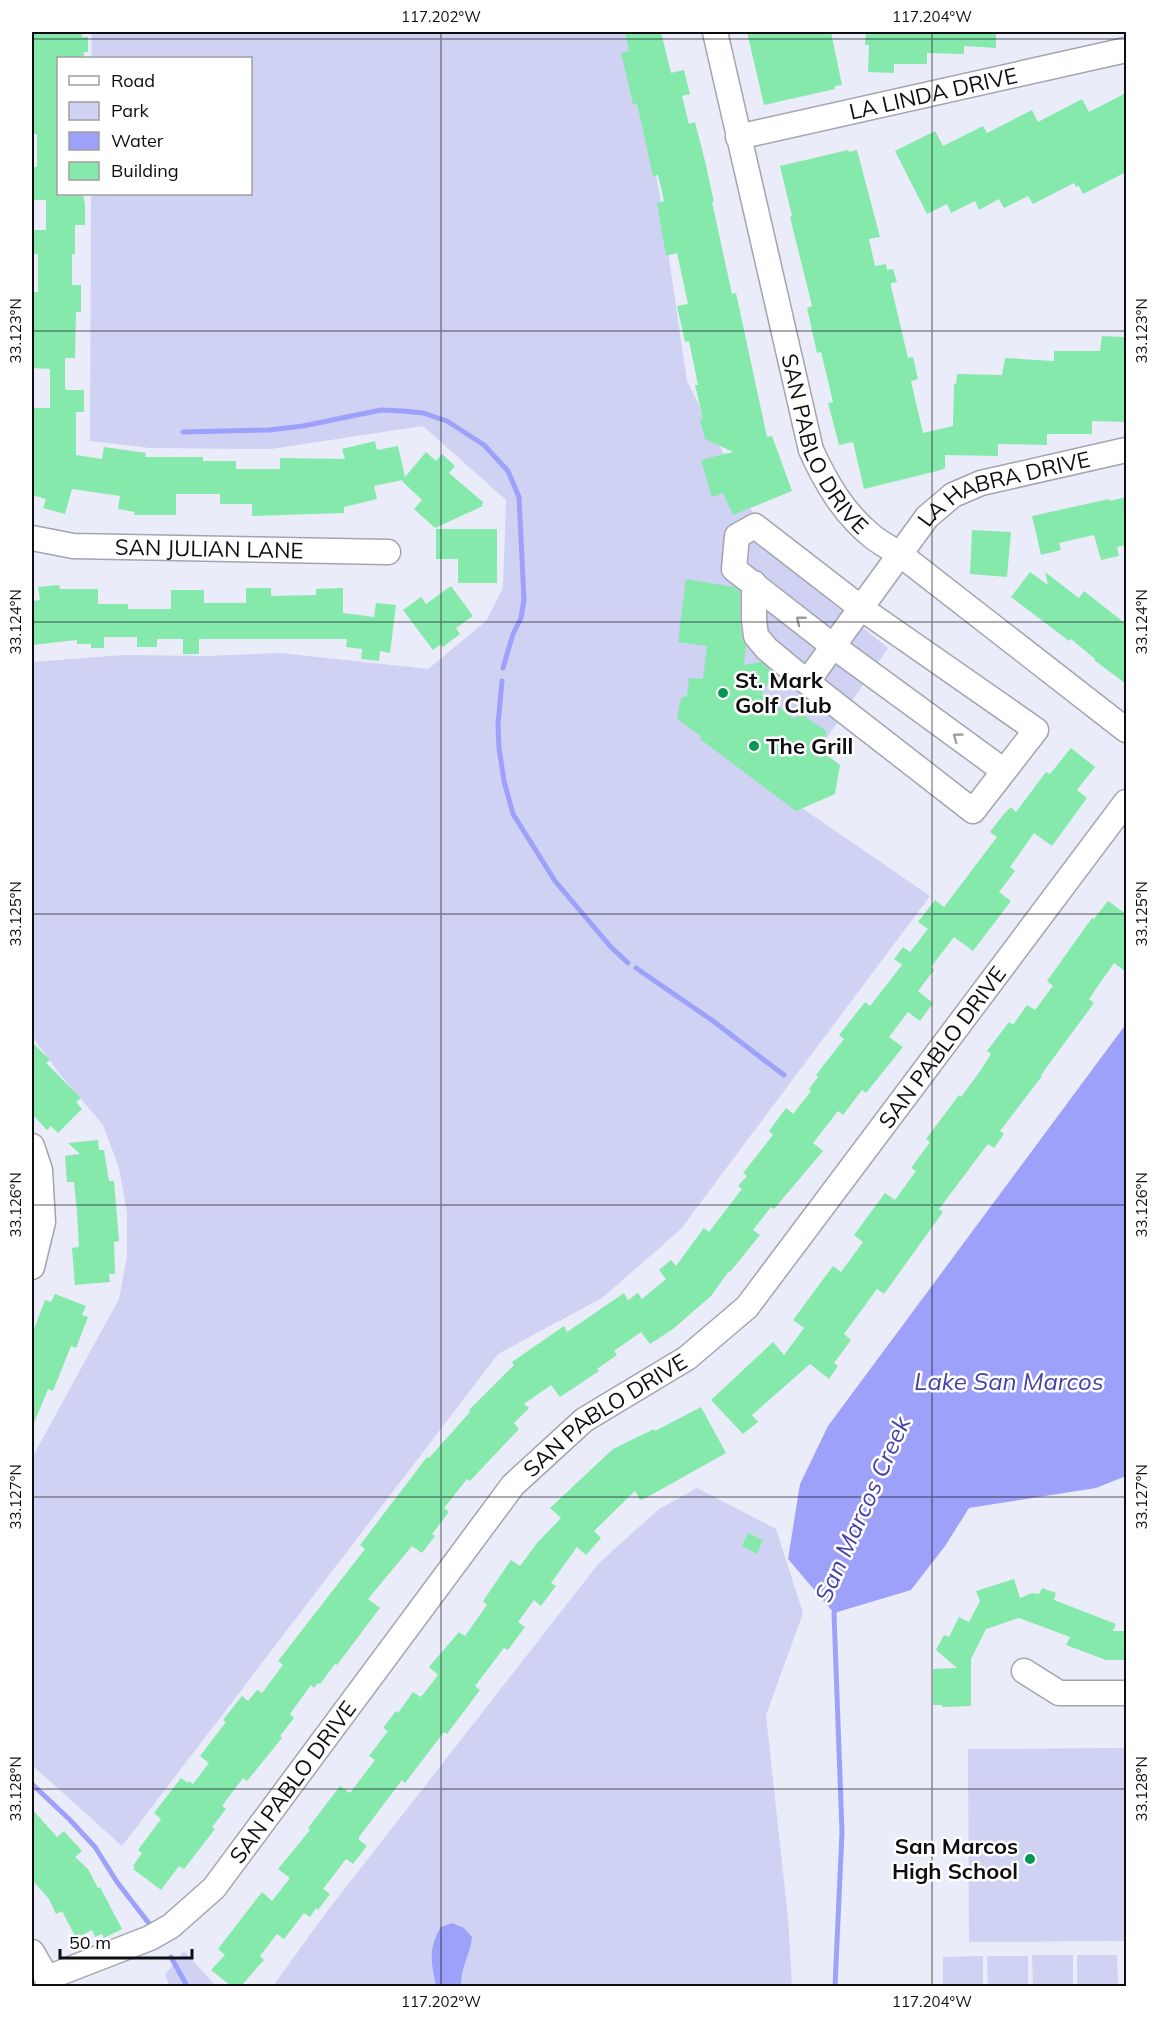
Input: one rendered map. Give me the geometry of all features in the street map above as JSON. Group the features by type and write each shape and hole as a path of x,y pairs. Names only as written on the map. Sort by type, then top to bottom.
{"street":[{"name":"SAN PABLO DRIVE","path":"715,32 811,450 826,482 846,511 873,537 901,555 1126,729"},
{"name":"LA LINDA DRIVE","path":"738,137 1126,50"},
{"name":"LA HABRA DRIVE","path":"807,682 927,517 953,495 981,483 1126,450"},
{"path":"754,583 756,636 767,649 973,811 1036,730 861,608 755,526 737,536 734,569 754,583 833,646 1004,771"},
{"name":"SAN JULIAN LANE","path":"32,538 73,546 388,552"},
{"name":"SAN PABLO DRIVE","path":"32,1952 48,1982 150,1938 171,1926 214,1888 513,1485 584,1420 687,1358 747,1307 1126,802"},
{"path":"32,1146 40,1170 43,1222 32,1267"},
{"path":"1024,1671 1059,1693 1126,1693"}],"green space":[{"path":"91,32 627,32 659,191 687,381 775,557 888,648 820,748 783,795 930,896 680,1230 602,1298 498,1354 122,1846 32,1765 32,1458 119,1299 127,1256 127,1213 119,1168 103,1125 59,1073 32,1036 32,662 124,655 207,656 281,653 428,669 486,621 503,588 506,500 423,426 271,449 150,448 90,441 91,195 252,195 252,57 92,57"},
{"path":"697,1488 776,1529 803,1613 766,1715 788,1918 792,1986 273,1986 328,1910 599,1563 659,1509"},
{"name":"San Marcos High School","path":"1126,1748 1126,1941 969,1942 968,1749"},
{"path":"184,1951 216,1986 170,1986 165,1975"},
{"path":"1032,1955 1073,1955 1073,1986 1033,1986"},
{"path":"1077,1955 1117,1955 1118,1986 1077,1986"},
{"path":"983,1956 983,1986 943,1986 943,1957"},
{"path":"987,1956 1028,1956 1028,1986 988,1986"}],"water":[{"name":"Lake San Marcos","path":"1126,1024 1126,1476 1096,1488 969,1508 945,1546 911,1590 834,1613 788,1559 800,1484 828,1426"},
{"path":"452,1923 464,1928 472,1937 462,1972 461,1986 436,1986 432,1949 441,1927"}],"building":[{"path":"32,32 82,32 82,37 88,37 88,52 84,52 84,57 57,57 57,195 83,195 85,205 85,225 75,225 75,254 72,254 72,285 81,285 81,312 76,312 75,358 65,358 66,390 84,390 84,412 76,412 76,455 102,459 104,447 146,453 145,457 203,457 203,461 236,461 236,469 280,469 280,458 345,459 342,449 375,441 377,450 398,446 405,477 426,452 436,461 442,454 455,466 449,473 484,503 481,504 483,506 435,528 414,509 422,500 403,480 374,486 377,499 344,507 344,513 252,516 252,504 220,504 220,494 176,494 176,515 134,515 135,512 118,509 120,496 72,489 65,514 43,508 46,499 32,495 32,408 50,408 50,369 32,368 32,292 38,292 38,254 32,254 32,230 46,230 46,200 32,200 32,167 37,167 37,134 32,134"},
{"path":"625,32 661,32 671,73 684,70 690,94 682,96 689,124 695,122 705,161 732,294 736,293 767,437 772,436 792,491 733,515 723,493 712,497 701,460 733,452 705,439 700,420 703,418 695,385 698,385 689,341 685,342 677,306 688,304 677,253 666,256 657,203 664,201 658,175 653,176 637,104 633,104 621,53 629,51"},
{"path":"747,32 831,32 842,85 835,86 835,89 764,105"},
{"path":"866,32 996,32 996,48 964,46 964,54 927,53 927,64 894,64 894,73 868,72 869,45 865,45"},
{"path":"1126,93 1126,172 1083,194 1079,186 1076,187 1074,183 1033,204 1028,196 1004,208 999,199 979,210 975,201 951,213 947,204 927,214 895,151 935,131 943,146 983,126 987,133 1032,110 1038,122 1082,99 1089,112"},
{"path":"848,150 849,152 857,150 880,237 869,239 875,266 886,264 887,270 893,269 897,282 891,283 891,286 908,358 913,357 918,379 911,381 923,433 953,426 954,384 956,384 957,374 1002,375 1005,358 1054,361 1054,351 1100,351 1102,336 1125,337 1126,340 1126,422 1092,421 1092,434 1047,434 1047,445 998,444 998,456 945,455 945,468 941,470 864,489 853,442 839,445 828,403 833,402 821,352 817,353 807,308 812,306 780,166"},
{"path":"1126,497 1126,545 1117,547 1119,556 1101,560 1094,535 1059,543 1061,550 1041,555 1032,516"},
{"path":"436,529 497,529 497,583 458,583 458,559 436,559"},
{"path":"972,530 1011,532 1007,577 970,574"},
{"path":"1030,572 1048,585 1045,572 1079,598 1084,591 1126,624 1126,684 1071,639 1069,641 1011,597"},
{"name":"St. Mark Golf Club","path":"686,579 734,587 740,592 740,622 742,638 746,646 744,665 761,662 770,670 771,678 761,695 793,718 803,715 826,731 824,753 840,765 835,794 796,811 677,719 681,698 687,696 689,678 703,679 707,646 678,642"},
{"path":"59,585 60,589 98,589 98,604 128,604 128,609 171,609 171,590 204,590 204,603 246,603 246,588 271,588 271,596 316,595 316,589 343,588 343,613 374,617 376,603 396,605 390,653 380,651 379,661 361,659 362,649 346,647 347,639 199,639 199,654 183,654 183,639 157,639 157,647 137,647 137,637 104,637 104,648 91,648 91,644 77,644 77,640 32,645 32,601 40,600 38,587"},
{"path":"451,586 473,616 456,628 460,634 443,647 441,644 433,650 403,610 421,597 426,604"},
{"path":"1071,748 1095,767 1077,790 1087,798 1052,846 1034,833 1010,867 1015,871 999,892 1011,901 973,951 954,937 931,967 934,970 918,991 933,1003 920,1021 908,1012 889,1037 903,1047 866,1093 862,1090 843,1115 838,1111 813,1143 823,1151 753,1230 760,1235 711,1296 673,1329 650,1344 641,1332 614,1351 617,1355 597,1369 599,1371 560,1397 551,1385 524,1404 529,1408 514,1423 519,1429 470,1481 467,1479 444,1508 449,1512 432,1534 435,1536 422,1553 412,1546 368,1599 380,1608 320,1684 318,1683 314,1688 311,1685 290,1714 294,1718 280,1736 282,1738 247,1781 243,1778 222,1806 226,1809 212,1827 215,1829 184,1869 179,1866 161,1890 133,1869 142,1853 138,1850 161,1819 154,1813 181,1778 193,1784 209,1763 200,1756 226,1722 223,1720 242,1696 248,1701 257,1690 262,1693 283,1665 278,1661 365,1549 360,1545 427,1457 429,1458 470,1412 469,1410 514,1365 512,1362 564,1326 567,1332 624,1293 628,1300 638,1293 642,1299 666,1279 659,1270 671,1260 676,1266 704,1228 709,1232 742,1189 738,1186 747,1176 743,1173 773,1135 769,1131 786,1108 793,1114 811,1091 809,1089 818,1077 816,1075 844,1039 839,1035 865,1002 870,1006 902,965 894,959 903,947 910,952 928,929 918,922 935,900 944,907 997,837 990,832 1003,815 1011,807 1016,812 1046,772 1050,774"},
{"path":"1108,901 1126,914 1126,972 1114,963 1089,999 1094,1003 1000,1131 1004,1134 994,1148 988,1144 939,1209 943,1212 884,1294 877,1289 844,1334 851,1340 834,1363 838,1366 829,1379 810,1364 752,1415 758,1422 743,1434 711,1400 773,1342 784,1355 804,1328 793,1320 833,1266 841,1272 863,1242 854,1235 885,1193 895,1200 916,1171 911,1168 930,1142 926,1139 981,1070 991,1054 987,1051 1009,1022 1013,1025 1027,1005 1035,1010 1053,986 1047,981 1092,918 1094,919"},
{"path":"32,1042 50,1060 46,1063 81,1098 76,1102 82,1109 58,1133 51,1126 47,1130 32,1114"},
{"path":"98,1140 99,1150 104,1150 109,1181 114,1181 119,1241 114,1242 115,1274 109,1274 110,1282 75,1285 72,1248 79,1247 77,1212 74,1182 67,1182 65,1156 80,1154 68,1143"},
{"path":"55,1294 86,1306 82,1315 88,1317 76,1348 71,1346 53,1391 48,1389 32,1428 32,1334 45,1300 51,1302"},
{"path":"701,1407 726,1453 644,1499 640,1500 635,1491 594,1531 601,1538 586,1555 577,1547 551,1583 556,1586 541,1606 534,1600 518,1622 525,1627 508,1650 504,1648 475,1686 480,1690 447,1734 444,1732 405,1783 402,1780 359,1837 359,1840 367,1846 353,1864 346,1859 323,1889 330,1894 318,1910 316,1908 310,1917 304,1913 284,1939 277,1934 260,1956 264,1960 241,1986 231,1986 211,1970 225,1955 218,1949 262,1892 272,1901 290,1878 278,1869 310,1830 308,1828 340,1786 350,1793 375,1760 369,1756 388,1731 383,1728 396,1711 398,1713 413,1692 421,1697 438,1675 429,1667 459,1632 465,1636 487,1605 483,1601 511,1560 520,1566 537,1543 561,1518 550,1508 613,1449 654,1429 655,1431"},
{"path":"748,1533 763,1540 757,1554 742,1546"},
{"path":"1014,1579 1020,1598 1032,1593 1039,1594 1042,1588 1056,1593 1054,1600 1116,1624 1113,1631 1126,1631 1126,1660 1106,1660 1066,1645 1070,1637 1019,1618 986,1629 971,1659 971,1706 933,1705 933,1669 957,1668 936,1650 944,1635 949,1637 959,1617 969,1622 980,1601 976,1591"},
{"path":"32,1809 57,1837 64,1831 82,1851 75,1857 88,1869 98,1888 100,1887 122,1929 104,1938 102,1934 95,1937 92,1930 76,1938 62,1911 56,1914 49,1899 32,1880"}],"waterway":[{"path":"183,432 269,430 303,426 381,410 423,413 447,421 484,445 508,471 519,497 524,600 521,618 513,634 503,668"},
{"path":"502,681 498,724 499,748 504,781 513,814 555,881 610,946 628,963"},
{"path":"636,968 713,1021 784,1075"},
{"name":"San Marcos Creek","path":"835,1986 842,1832 834,1613 836,1608"},
{"path":"32,1784 95,1847 117,1882 151,1926"},
{"path":"171,1957 187,1986"}],"place":[{"name":"St. Mark Golf Club","path":"723,693"},
{"name":"The Grill","path":"754,746"},
{"name":"San Marcos High School","path":"1030,1859"}]}
